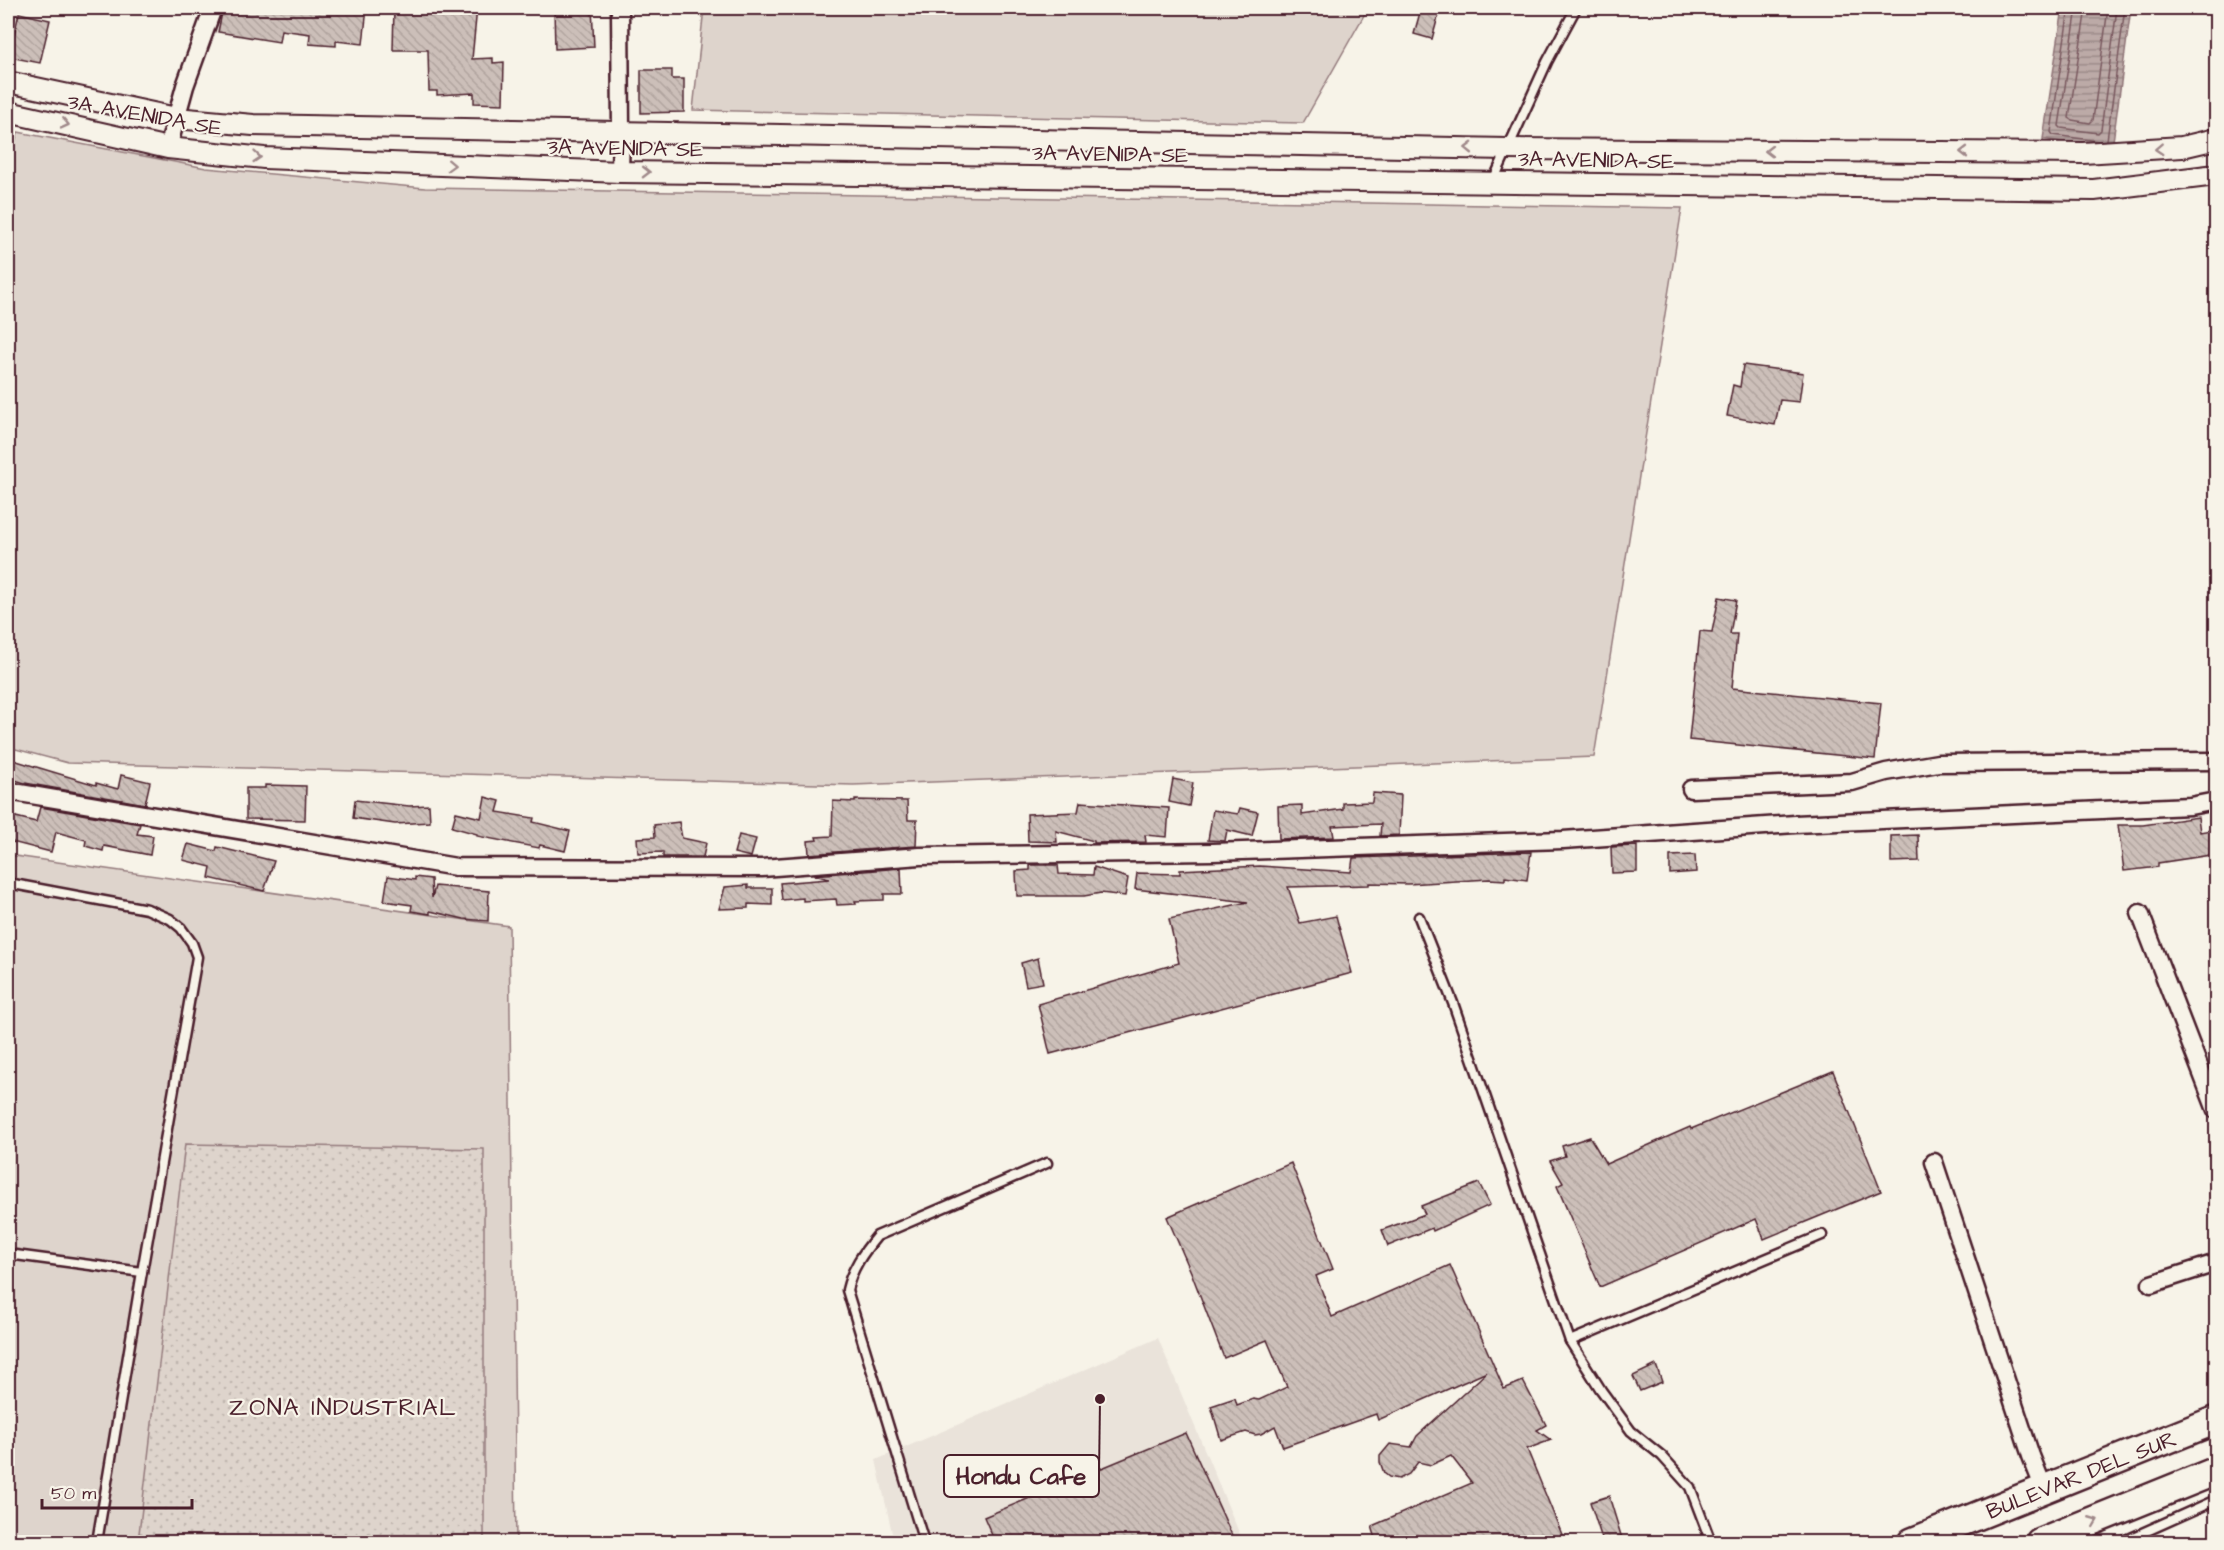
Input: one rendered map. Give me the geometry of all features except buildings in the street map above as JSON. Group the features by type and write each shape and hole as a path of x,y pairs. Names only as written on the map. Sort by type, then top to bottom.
{"highway":[{"name":"BULEVAR DEL SUR","path":"1911,1542 2217,1420"},
{"path":"2040,1542 2217,1471"}],"street":[{"path":"168,147 213,8"},
{"path":"620,8 620,172"},
{"path":"8,82 176,118 253,125 1507,149 2083,153 2182,147 2217,139"},
{"name":"3A AVENIDA SE","path":"8,112 168,147 264,158 620,172 2094,190 2217,175"},
{"path":"1691,789 1852,782 1886,772 1938,763 2217,761"},
{"path":"8,791 456,867 762,868 920,856 1213,852 1539,840 1795,824 2190,806 2217,801"},
{"path":"2140,913 2217,1110"},
{"path":"1934,1162 2044,1489"},
{"path":"2151,1284 2217,1263"}],"lane":[{"path":"1492,182 1576,8"},
{"path":"8,883 147,909 181,928 192,943 197,957 97,1542"},
{"path":"1419,917 1453,1003 1570,1341 1601,1390 1631,1431 1662,1456 1690,1487 1711,1542"},
{"path":"924,1542 847,1290 851,1275 860,1257 877,1236 1047,1163"},
{"path":"1570,1341 1822,1235"},
{"path":"8,1254 142,1272"},
{"path":"2122,1542 2217,1500"}],"shaded area":[{"path":"704,8 1368,8 1303,123 693,110"},
{"path":"18,132 206,168 425,188 1682,208 1594,757 853,785 68,763 8,747 8,165"},
{"path":"8,855 509,926 516,1542 8,1542"},
{"path":"185,1144 484,1149 484,1542 138,1542"},
{"path":"1158,1338 1243,1542 894,1542 876,1460"}],"water":[{"path":"2063,8 2131,8 2112,149 2043,139"}],"place":[{"name":"Hondu Cafe","path":"1100,1399"}],"district":[{"name":"ZONA INDUSTRIAL","path":"343,1407"}]}
